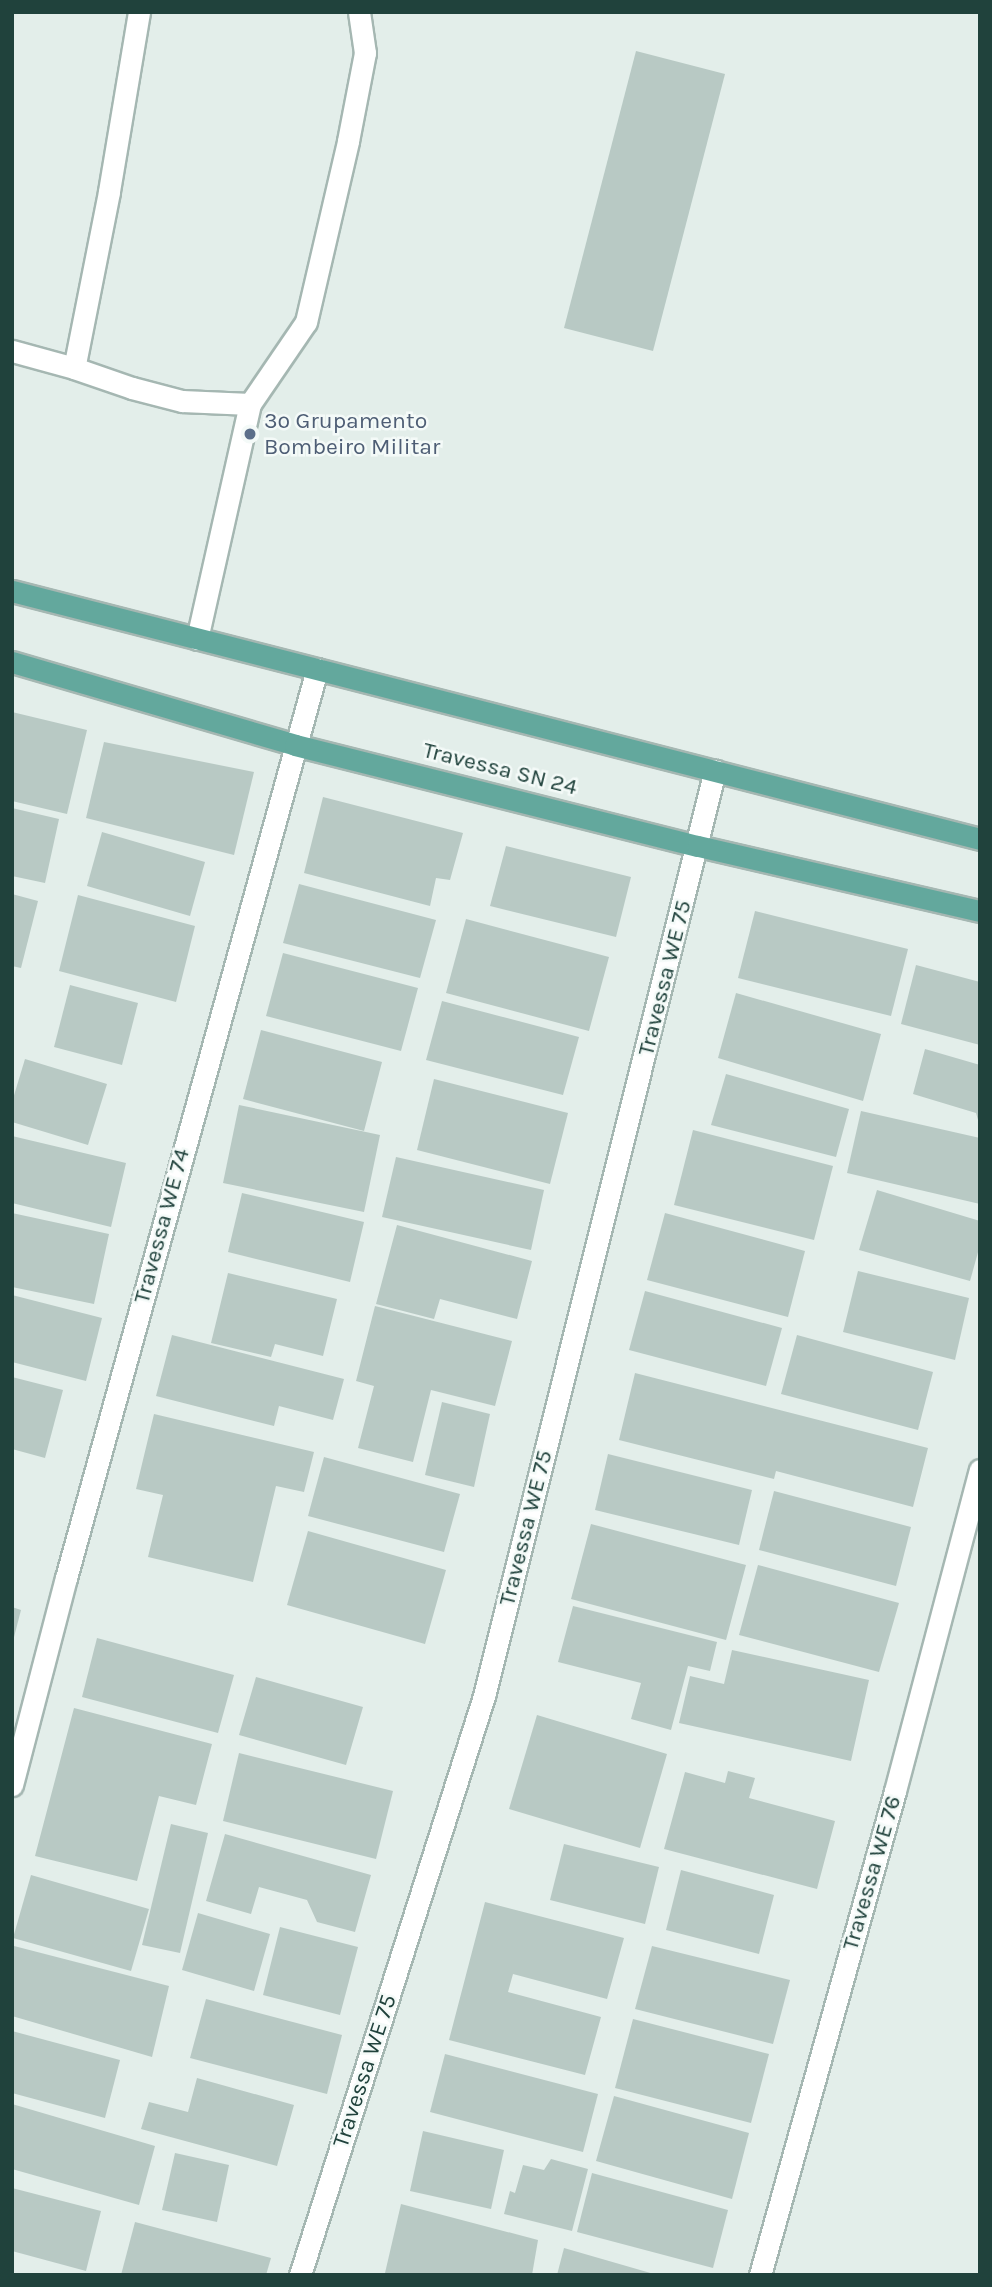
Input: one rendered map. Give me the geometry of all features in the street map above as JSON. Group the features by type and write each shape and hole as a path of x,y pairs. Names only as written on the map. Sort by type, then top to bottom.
{"main road":[{"path":"12,591 980,839"},
{"name":"Travessa SN 24","path":"12,662 295,745 698,846 980,911"}],"street":[{"path":"74,368 109,192 139,12"},
{"path":"197,639 250,404 306,321 348,141 365,53 359,12"},
{"path":"12,351 182,401 250,404"},
{"name":"Travessa WE 74","path":"12,1785 317,669"},
{"name":"Travessa WE 75","path":"300,2275 484,1696 715,770"},
{"name":"Travessa WE 76","path":"760,2275 891,1805 980,1470"}],"building":[{"path":"636,51 725,74 653,351 564,328"},
{"path":"12,712 87,730 67,814 12,801"},
{"path":"104,742 254,772 234,855 86,818"},
{"path":"323,797 463,833 450,880 436,878 430,906 304,873"},
{"path":"12,808 59,819 45,883 12,876"},
{"path":"102,832 205,862 190,916 87,886"},
{"path":"506,846 631,877 616,937 490,906"},
{"path":"299,884 436,920 420,978 283,943"},
{"path":"12,894 38,901 21,968 12,966"},
{"path":"78,895 195,926 176,1002 59,971"},
{"path":"755,911 908,949 891,1016 738,978"},
{"path":"466,919 609,957 589,1031 446,993"},
{"path":"283,953 418,988 401,1051 266,1016"},
{"path":"916,965 980,982 980,1045 901,1024"},
{"path":"70,985 138,1003 122,1065 54,1047"},
{"path":"736,993 881,1034 863,1101 718,1058"},
{"path":"442,1001 579,1037 563,1095 426,1060"},
{"path":"261,1030 382,1062 364,1131 243,1099"},
{"path":"925,1049 980,1065 980,1127 976,1113 913,1094"},
{"path":"25,1059 107,1084 88,1145 12,1122 12,1102"},
{"path":"726,1074 849,1109 836,1157 711,1125"},
{"path":"434,1079 568,1113 550,1184 417,1150"},
{"path":"239,1105 380,1135 364,1212 223,1183"},
{"path":"861,1111 980,1138 980,1204 847,1173"},
{"path":"693,1130 833,1166 814,1240 674,1205"},
{"path":"12,1136 126,1163 111,1227 12,1203"},
{"path":"396,1157 544,1190 531,1250 382,1217"},
{"path":"877,1190 980,1221 980,1245 970,1281 859,1250"},
{"path":"242,1193 364,1222 350,1282 228,1252"},
{"path":"12,1213 109,1234 94,1304 12,1287"},
{"path":"665,1213 805,1251 788,1317 647,1280"},
{"path":"397,1225 532,1261 517,1319 440,1299 434,1319 376,1304"},
{"path":"858,1271 969,1298 955,1360 843,1332"},
{"path":"228,1273 337,1299 323,1356 275,1344 271,1357 211,1343"},
{"path":"645,1291 782,1328 766,1386 629,1350"},
{"path":"12,1295 102,1318 86,1381 12,1362"},
{"path":"375,1306 512,1341 495,1406 431,1390 413,1462 358,1448 374,1386 356,1381"},
{"path":"172,1335 344,1379 333,1420 279,1406 274,1426 156,1396"},
{"path":"797,1335 933,1372 918,1430 781,1394"},
{"path":"635,1373 928,1448 913,1507 776,1471 774,1479 619,1440"},
{"path":"12,1377 63,1390 45,1458 12,1449"},
{"path":"442,1402 490,1414 474,1487 425,1475"},
{"path":"154,1414 314,1452 304,1492 276,1486 253,1582 148,1557 163,1495 136,1489"},
{"path":"608,1454 752,1490 739,1545 595,1510"},
{"path":"324,1457 460,1494 444,1552 308,1516"},
{"path":"774,1491 911,1527 896,1586 759,1550"},
{"path":"591,1524 746,1565 726,1640 571,1599"},
{"path":"308,1531 446,1570 425,1644 287,1605"},
{"path":"758,1565 899,1603 879,1672 739,1635"},
{"path":"573,1606 717,1642 710,1671 688,1666 671,1730 631,1719 641,1683 558,1662"},
{"path":"12,1607 21,1610 13,1641 12,1640"},
{"path":"97,1638 234,1675 218,1733 82,1697"},
{"path":"732,1650 869,1680 851,1761 679,1723 690,1676 724,1684"},
{"path":"256,1677 363,1707 346,1765 239,1735"},
{"path":"74,1708 212,1744 196,1805 159,1796 137,1881 35,1856"},
{"path":"537,1715 667,1754 640,1848 509,1809"},
{"path":"239,1753 393,1791 376,1859 223,1821"},
{"path":"728,1771 755,1778 749,1798 835,1821 817,1889 664,1849 685,1772 725,1783"},
{"path":"171,1824 208,1833 180,1953 142,1945"},
{"path":"225,1834 371,1875 355,1932 317,1922 307,1900 259,1887 251,1914 206,1901"},
{"path":"564,1844 659,1867 645,1924 550,1900"},
{"path":"681,1870 774,1895 759,1954 666,1930"},
{"path":"31,1875 149,1909 131,1971 13,1938"},
{"path":"485,1902 624,1938 607,1999 513,1974 508,1992 601,2017 585,2075 449,2040"},
{"path":"198,1913 270,1934 254,1991 182,1970"},
{"path":"280,1927 358,1947 340,2015 263,1995"},
{"path":"14,1946 169,1986 152,2057 12,2016"},
{"path":"652,1946 790,1980 773,2044 635,2009"},
{"path":"206,1999 342,2035 327,2094 190,2058"},
{"path":"633,2019 769,2054 751,2123 615,2088"},
{"path":"12,2031 120,2060 105,2118 12,2093"},
{"path":"445,2054 598,2094 583,2152 430,2112"},
{"path":"197,2078 294,2105 277,2166 141,2129 149,2102 188,2112"},
{"path":"614,2096 749,2133 732,2199 596,2161"},
{"path":"12,2104 155,2146 139,2205 12,2169"},
{"path":"423,2131 504,2150 491,2209 410,2191"},
{"path":"175,2153 229,2165 217,2222 162,2210"},
{"path":"551,2159 588,2169 572,2231 504,2214 510,2191 515,2193 523,2165 544,2170"},
{"path":"592,2173 728,2210 713,2268 577,2232"},
{"path":"12,2188 101,2211 86,2271 12,2251"},
{"path":"401,2204 538,2240 532,2275 385,2273"},
{"path":"135,2222 271,2258 266,2275 121,2275"},
{"path":"564,2248 654,2274 654,2275 557,2275"}],"place":[{"name":"3º Grupamento Bombeiro Militar","path":"250,434"}]}
